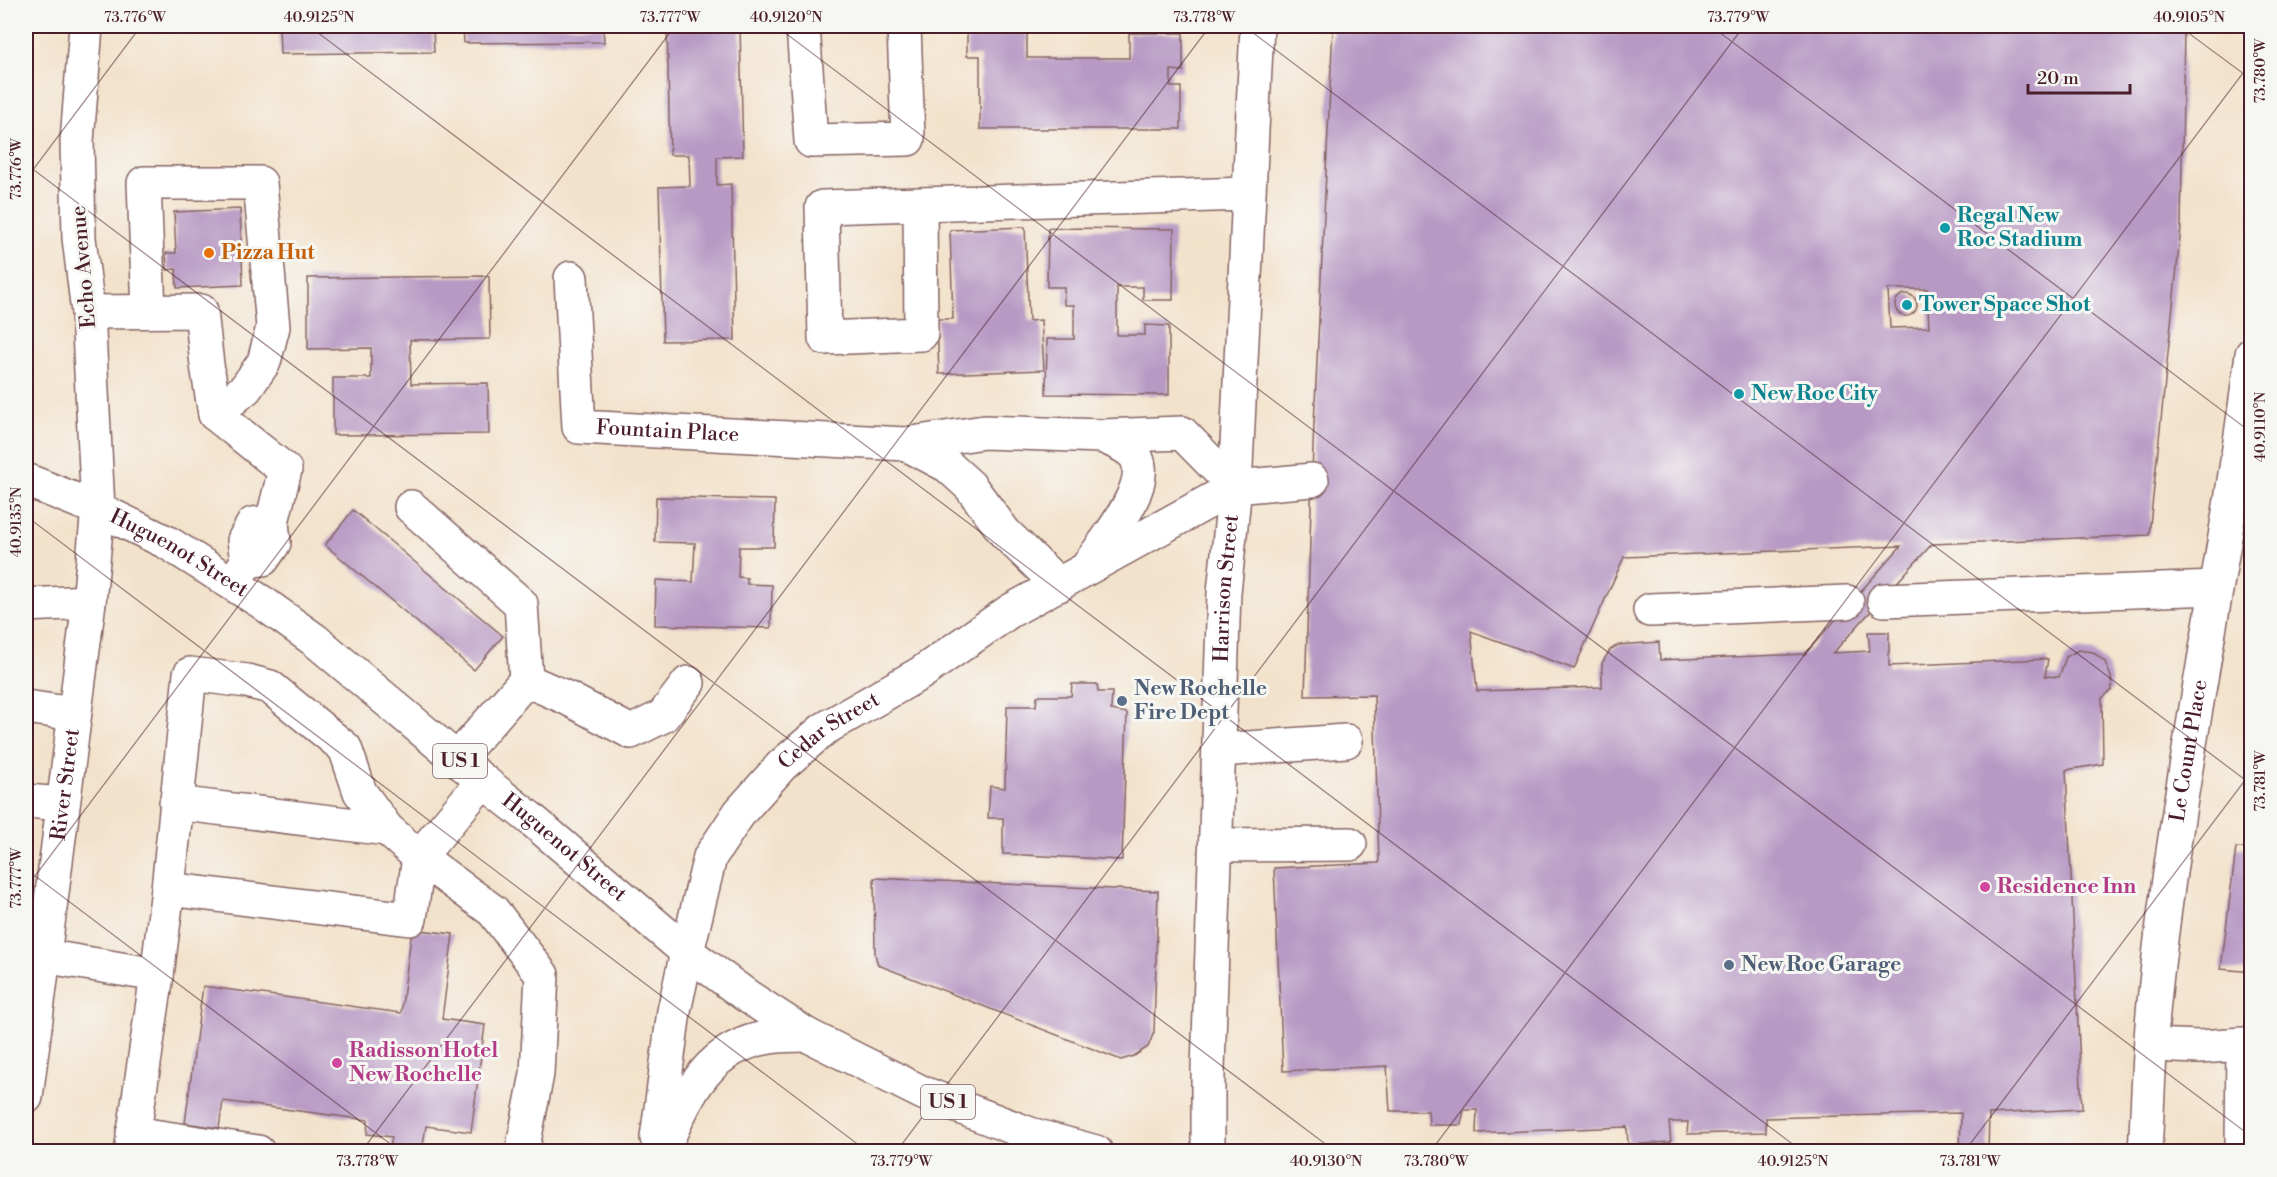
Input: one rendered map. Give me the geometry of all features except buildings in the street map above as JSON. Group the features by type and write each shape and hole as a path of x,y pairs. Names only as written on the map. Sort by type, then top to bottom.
{"street":[{"name":"Echo Avenue","path":"86,26 77,141 79,238 88,312 98,509"},
{"path":"802,26 811,141 908,138 904,26"},
{"name":"Harrison Street","path":"1208,1152 1208,1069 1224,592 1235,487 1257,26"},
{"path":"149,311 144,183 260,183 273,327 264,362 246,388 216,414"},
{"path":"920,204 921,334 825,338 822,207 920,204 1248,194"},
{"name":"Fountain Place","path":"571,278 579,427 906,444 984,432 1102,435 1182,433 1235,487"},
{"path":"88,312 201,311 207,365 216,414 285,470 272,522 253,524 244,540 240,572"},
{"name":"Le Count Place","path":"2145,1152 2154,1003 2175,845 2216,588 2240,508 2252,354"},
{"path":"1072,577 1128,506 1139,485 1137,459 1126,448 1102,435"},
{"name":"Fountain Place","path":"906,444 948,466 970,486 1005,532 1072,577"},
{"name":"Huguenot Street","path":"26,480 240,572 315,641 531,819 687,952 747,996 807,1035 923,1093 1030,1134 1096,1152"},
{"path":"1235,487 1312,480"},
{"name":"Cedar Street","path":"655,1152 674,1011 710,857 740,812 782,765 825,729 921,673 1010,611 1235,487"},
{"path":"411,507 521,604 526,680 457,759"},
{"name":"River Street","path":"26,1097 89,602 98,509"},
{"path":"1884,600 2216,588"},
{"path":"26,605 89,602"},
{"path":"1650,610 1847,602"},
{"path":"258,1152 132,1142 168,889 190,674 247,681 270,687 345,748 360,792 387,829 419,857 493,911 542,975 537,1074 522,1152"},
{"path":"526,680 567,698 631,732 663,716 688,683"},
{"path":"26,707 74,714"},
{"path":"1219,750 1346,741"},
{"path":"168,889 410,919 419,857 483,781"},
{"path":"26,801 63,804"},
{"path":"176,803 387,829"},
{"path":"1216,845 1350,844"},
{"path":"44,956 157,975"},
{"path":"662,1152 690,1090 711,1064 742,1045 769,1037 807,1035"},
{"path":"2151,1045 2199,1047 2243,1044 2242,1148"}],"place":[{"name":"Regal New Roc Stadium","path":"1945,228"},
{"name":"Pizza Hut","path":"209,253"},
{"name":"Tower Space Shot","path":"1907,305"},
{"name":"New Roc City","path":"1739,394"},
{"name":"New Rochelle Fire Dept","path":"1122,701"},
{"name":"Residence Inn","path":"1985,887"},
{"name":"New Roc Garage","path":"1729,965"},
{"name":"Radisson Hotel New Rochelle","path":"337,1063"}]}
